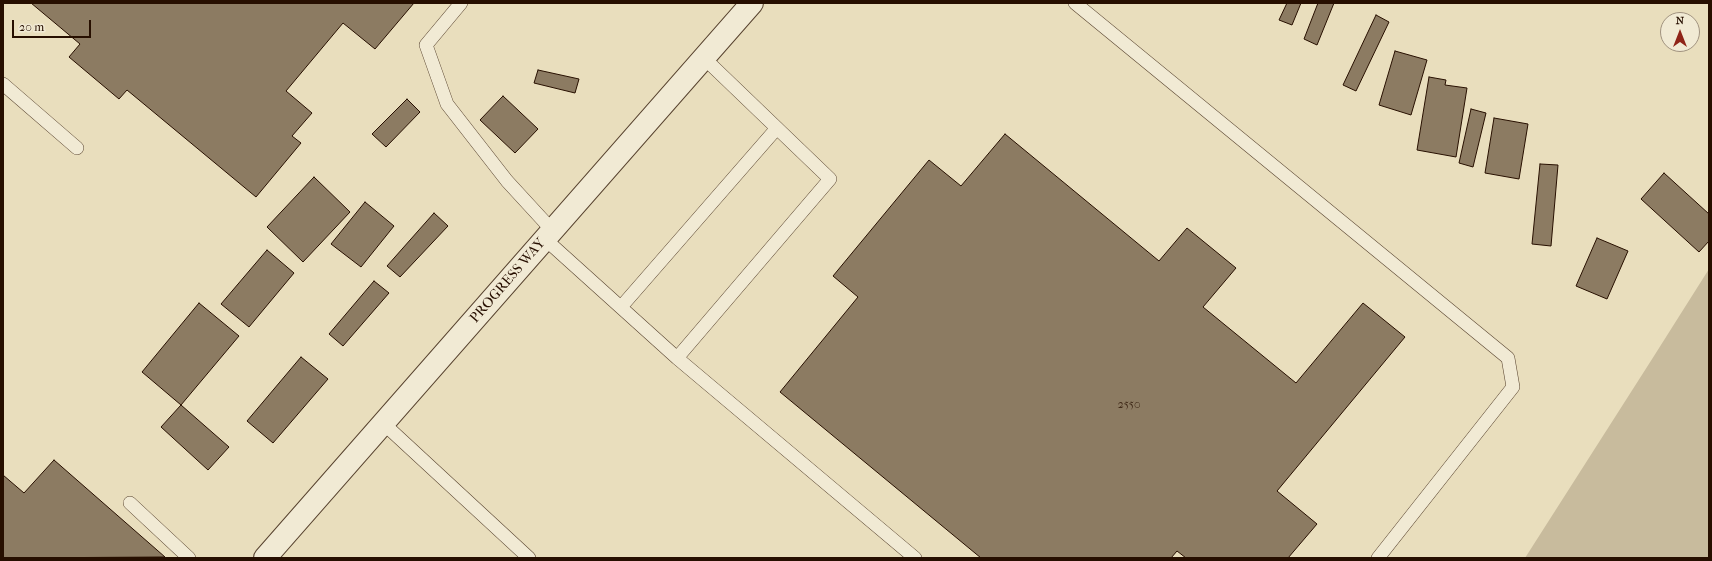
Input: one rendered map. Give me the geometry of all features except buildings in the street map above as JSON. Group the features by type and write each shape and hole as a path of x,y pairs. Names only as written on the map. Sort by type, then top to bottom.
{"street":[{"name":"PROGRESS WAY","path":"265,558 752,3"}],"lane":[{"path":"461,3 426,45 447,104 548,235 621,307 677,358 915,558"},
{"path":"1075,3 1508,358 1513,387 1378,558"},
{"path":"677,358 830,179 704,58"},
{"path":"3,84 76,148"},
{"path":"621,307 777,128"},
{"path":"383,423 529,558"},
{"path":"130,503 189,558"}],"shaded area":[{"path":"1709,269 1709,558 1525,558 1654,356"}]}
